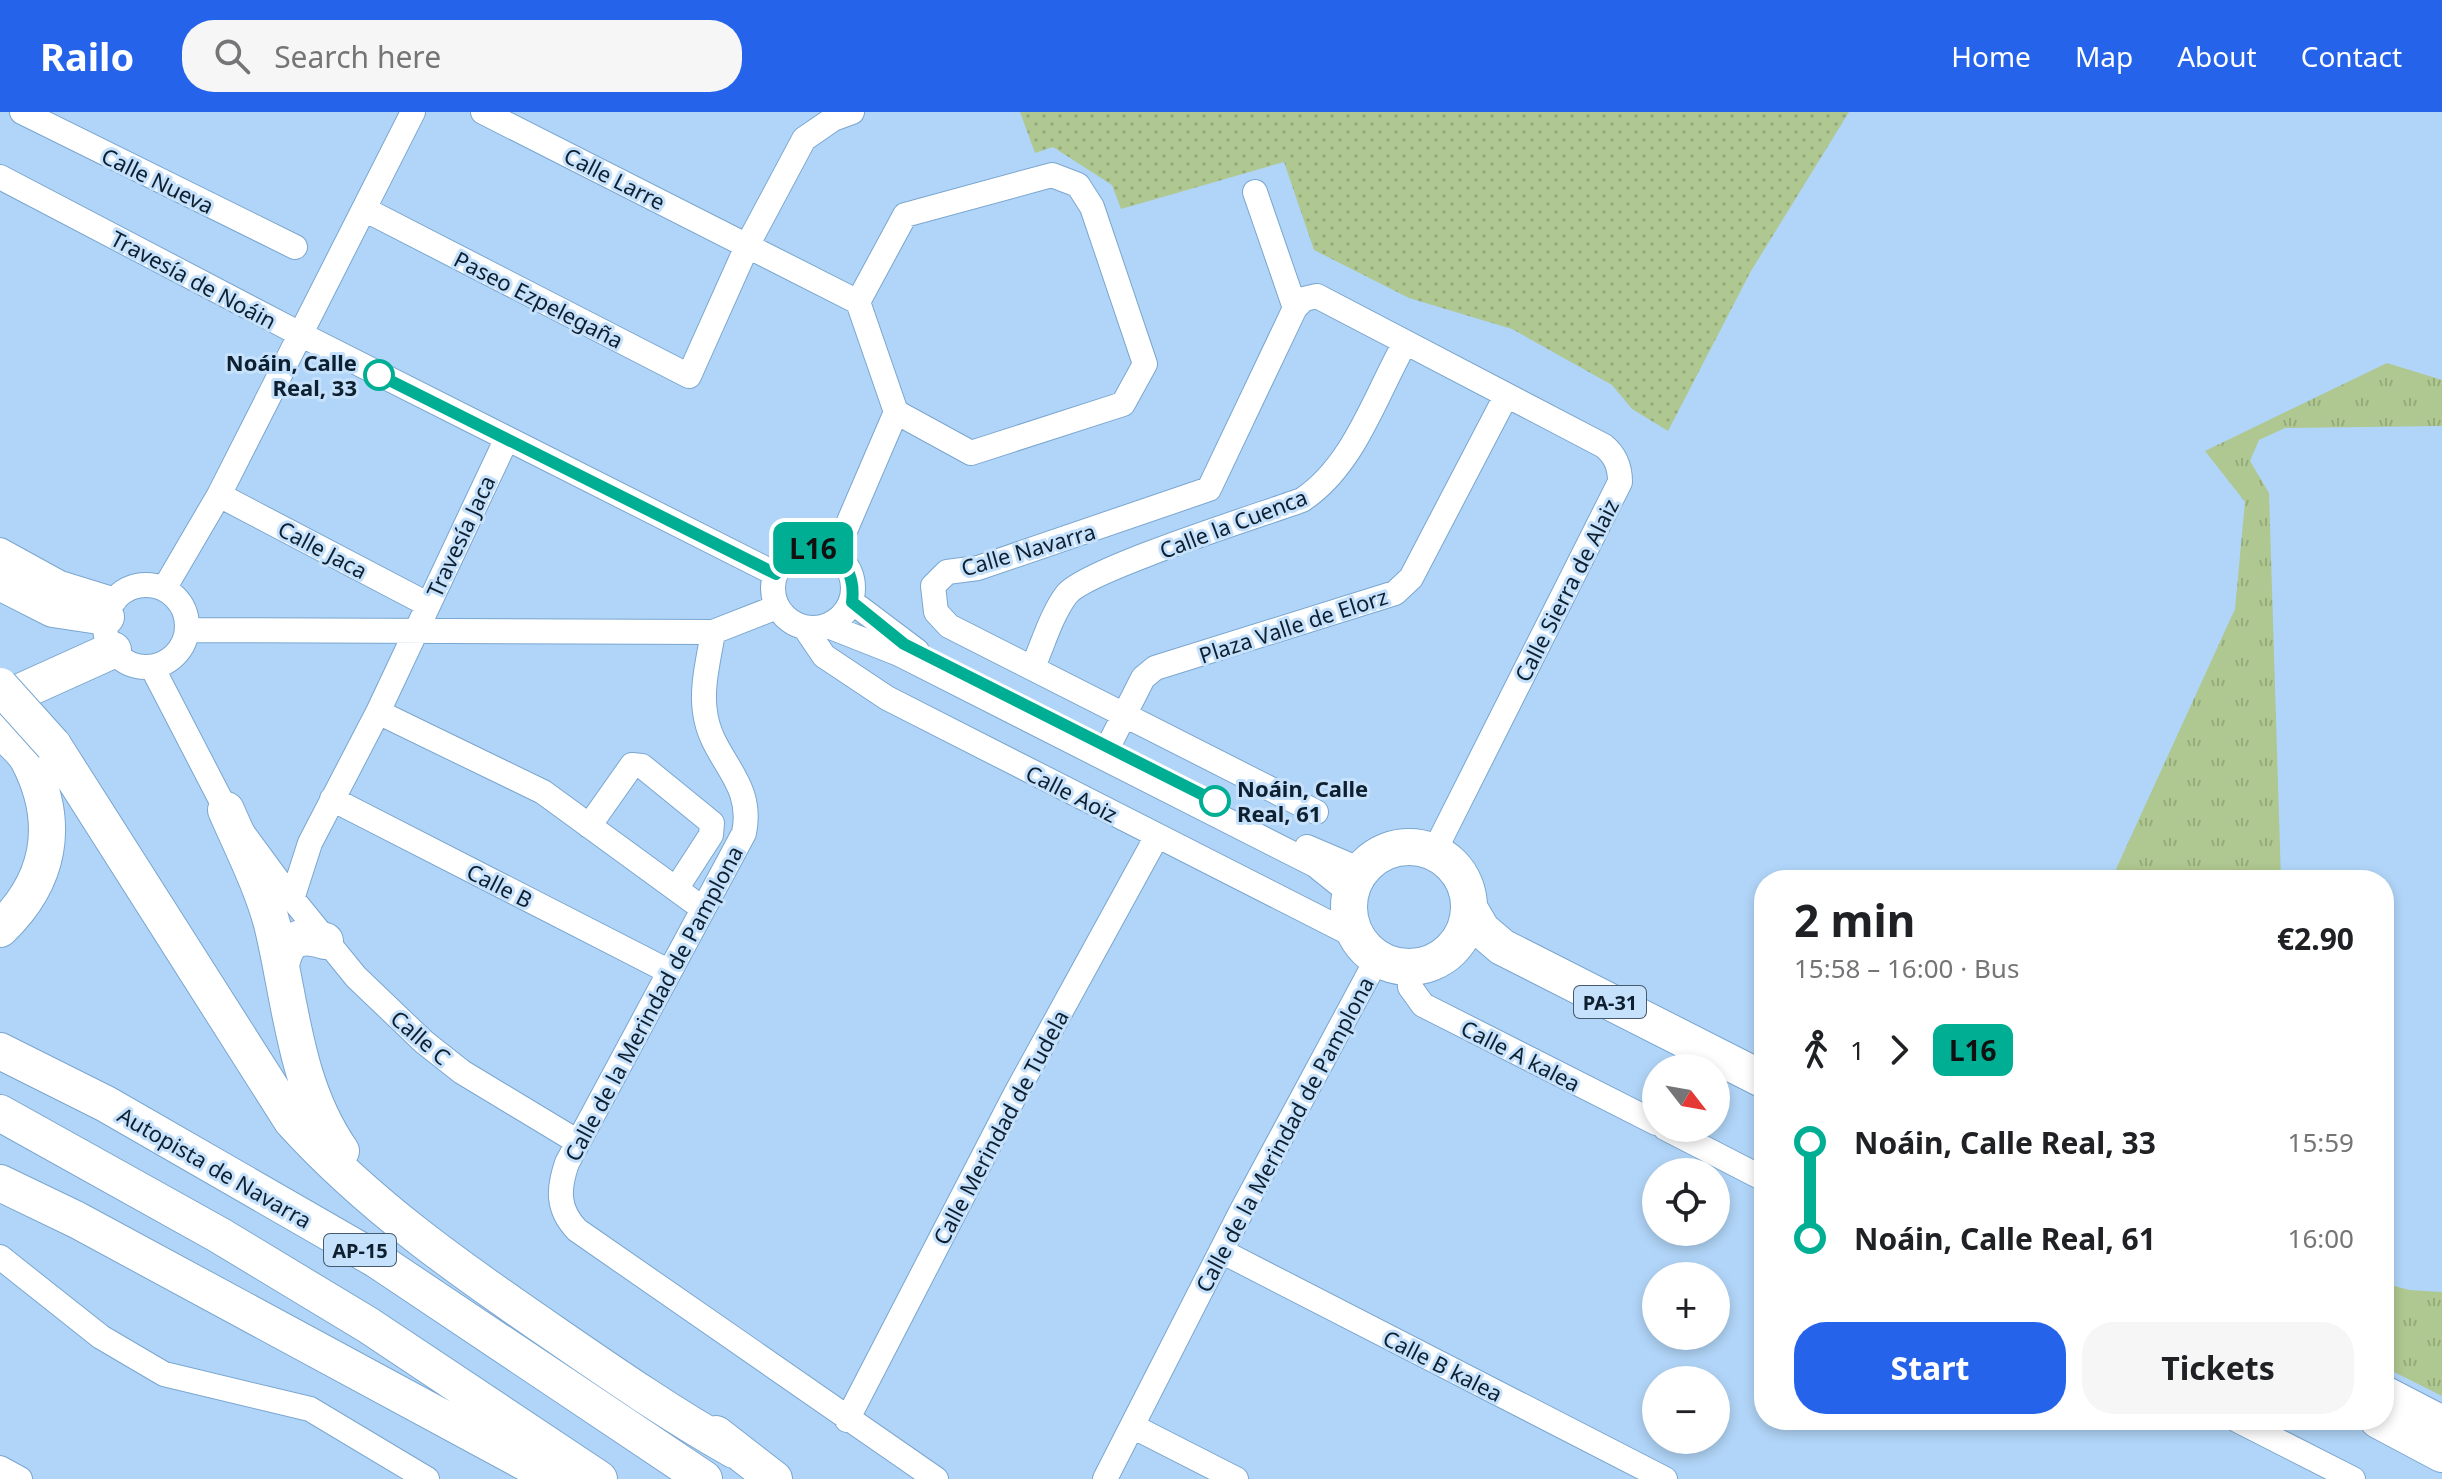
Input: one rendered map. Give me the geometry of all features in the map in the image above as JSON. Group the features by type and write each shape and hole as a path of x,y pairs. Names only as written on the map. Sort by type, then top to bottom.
{"highway":[{"path":"0,582 53,609 111,622"},
{"path":"0,701 111,622"},
{"path":"0,686 41,752 284,1109 333,1166 392,1218 447,1259 684,1422 734,1450 774,1479"},
{"path":"0,729 41,752"},
{"path":"8,917 37,882 47,849 41,752"},
{"path":"226,810 271,920 298,1059 321,1123 342,1153 400,1211 701,1419 734,1450"},
{"path":"1415,847 1434,852 1460,875 1469,908 1466,928 1456,945 1395,956 1349,922 1355,881 1376,856 1395,848 1415,847"},
{"name":"PA-31","path":"1469,908 1482,930 1502,947 1754,1075"},
{"path":"281,966 284,950 292,940 304,935 325,941"},
{"name":"PA-31","path":"1395,956 1465,955 1493,964 1668,1054"},
{"name":"Autopista de Navarra","path":"0,1051 106,1104 377,1260 704,1479"},
{"path":"1730,1086 1754,1098"},
{"name":"AP-15","path":"0,1113 219,1235 355,1317 599,1479"},
{"path":"0,1183 77,1220 556,1479"},
{"path":"2394,1399 2442,1424"},
{"path":"2394,1428 2442,1454"}],"street":[{"name":"Calle Nueva","path":"22,112 295,247"},
{"path":"164,589 219,495 413,112"},
{"name":"Calle Larre","path":"483,112 858,302"},
{"path":"748,244 804,139 833,119 852,112"},
{"path":"1052,175 1078,185 1092,207 1145,364 1123,404 971,453 896,412 858,302 905,215 1052,175"},
{"name":"Travesía de Noáin","path":"0,177 506,440 776,574"},
{"path":"1255,192 1295,308"},
{"name":"Paseo Ezpelegaña","path":"364,209 689,376 748,244"},
{"name":"Calle Sierra de Alaiz","path":"1295,308 1304,299 1317,296 1604,446 1619,465 1620,482 1434,852"},
{"name":"Calle Navarra","path":"1295,308 1209,489 978,568 947,572 933,586 936,612 949,626 1316,812"},
{"name":"Calle la Cuenca","path":"1033,667 1065,596 1075,587 1110,570 1302,500 1324,486 1355,439 1405,343"},
{"name":"Plaza Valle de Elorz","path":"1108,747 1143,678 1155,668 1395,593 1411,578 1506,396"},
{"path":"835,554 896,412"},
{"name":"Travesía Jaca","path":"415,632 506,440"},
{"name":"Calle Jaca","path":"219,495 427,604"},
{"path":"816,627 838,621 852,602 851,575 835,554 824,549 801,550 781,564 776,574 774,597 777,607 794,624 816,627 899,654 1315,865 1355,881"},
{"path":"0,550 60,583 111,622 130,664 152,667 176,655 188,630 182,606 164,589 137,586 111,622"},
{"path":"852,602 904,644 1321,854 1355,881"},
{"path":"188,630 713,632 777,607"},
{"name":"Calle Aoiz","path":"816,627 824,656 887,698 1395,956"},
{"path":"292,899 299,868 415,632"},
{"name":"Calle de la Merindad de Pamplona","path":"713,632 704,712 709,731 742,790 748,812 744,833 567,1163 560,1194 564,1214 577,1230 936,1479"},
{"name":"Calle C","path":"152,667 226,810 292,899 356,977 424,1042 462,1072 578,1142"},
{"path":"378,712 521,779 702,908"},
{"path":"589,826 632,765 642,766 712,823 711,835 676,889"},
{"name":"Calle B","path":"332,799 668,971"},
{"name":"Calle Merindad de Tudela","path":"847,1420 1015,1095 1157,836"},
{"name":"Calle de la Merindad de Pamplona","path":"1105,1479 1221,1251 1395,956"},
{"name":"Calle A kalea","path":"1395,956 1423,1005 1642,1116"},
{"path":"1692,1142 1754,1174"},
{"name":"Calle B kalea","path":"1221,1251 1665,1479"},
{"path":"0,1257 101,1337 164,1374 310,1409 427,1479"},
{"path":"1132,1426 1236,1479"},
{"path":"2257,1430 2353,1479"},
{"path":"0,1468 20,1479"}],"green space":[{"path":"1020,112 1849,112 1751,271 1668,431 1632,409 1612,385 1512,329 1409,298 1314,250 1284,162 1121,209 1112,185 1053,147 1035,153"},
{"path":"2387,363 2442,380 2442,426 2285,428 2259,440 2250,461 2269,493 2281,870 2116,870 2235,609 2245,502 2205,451"},
{"path":"2394,1286 2442,1292 2442,1396 2394,1372"}],"bus line":[{"name":"L16","path":"379,375 776,574 790,555 801,550 824,549 835,554 845,563 851,575 854,588 852,602 904,644 1215,801"}],"place":[{"name":"Noáin, Calle Real, 33","path":"379,375"},
{"name":"Noáin, Calle Real, 61","path":"1215,801"}]}
